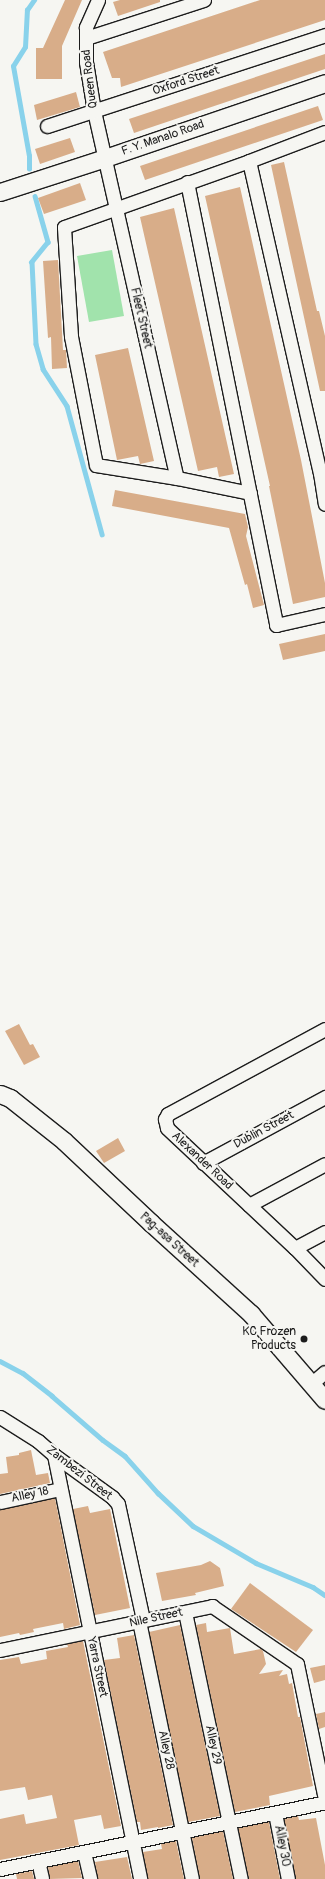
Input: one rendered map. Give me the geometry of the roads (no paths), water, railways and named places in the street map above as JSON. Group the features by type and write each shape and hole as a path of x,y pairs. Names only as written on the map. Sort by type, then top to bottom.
{"street":[{"name":"Queen Road","path":"98,0 89,18 86,38 86,62 94,111 105,158"},
{"path":"86,38 204,0"},
{"name":"Oxford Street","path":"47,126 325,35"},
{"name":"F. Y. Manalo Road","path":"0,192 325,83"},
{"path":"250,493 177,478 96,465 71,336 64,227 249,161 325,132"},
{"name":"Fleet Street","path":"105,158 177,478"},
{"path":"249,161 318,466 325,504"},
{"path":"187,182 276,625 325,614"},
{"name":"Alexander Road","path":"325,1029 168,1114 165,1119 167,1128 295,1248 325,1279"},
{"name":"Pag-asa Street","path":"0,1094 10,1098 64,1140 150,1223 251,1314 325,1400"},
{"name":"Dublin Street","path":"203,1163 325,1097"},
{"path":"249,1205 325,1164"},
{"path":"295,1248 325,1232"},
{"path":"311,1384 325,1372"},
{"name":"Zambezi Street","path":"0,1417 38,1441 54,1455 112,1497 118,1504 141,1620"},
{"name":"Yarra Street","path":"54,1455 140,1879"},
{"name":"Alley 18","path":"0,1502 60,1489"},
{"name":"Nile Street","path":"0,1650 212,1606 297,1664 325,1799"},
{"name":"Alley 29","path":"185,1612 241,1879"},
{"name":"Alley 28","path":"141,1620 192,1879"},
{"path":"0,1869 325,1802"},
{"name":"Alley 30","path":"275,1813 288,1879"},
{"path":"84,1852 90,1879"},
{"path":"38,1861 42,1879"}],"waterway":[{"path":"29,169 29,156 13,66 25,47 27,10 34,0"},
{"path":"35,196 48,242 32,262 36,344 43,369 67,406 102,534"},
{"path":"0,1361 23,1373 103,1440 125,1456 158,1493 193,1526 256,1563 313,1587 325,1595"}],"place":[{"name":"KC Frozen Products","path":"304,1339"}]}
